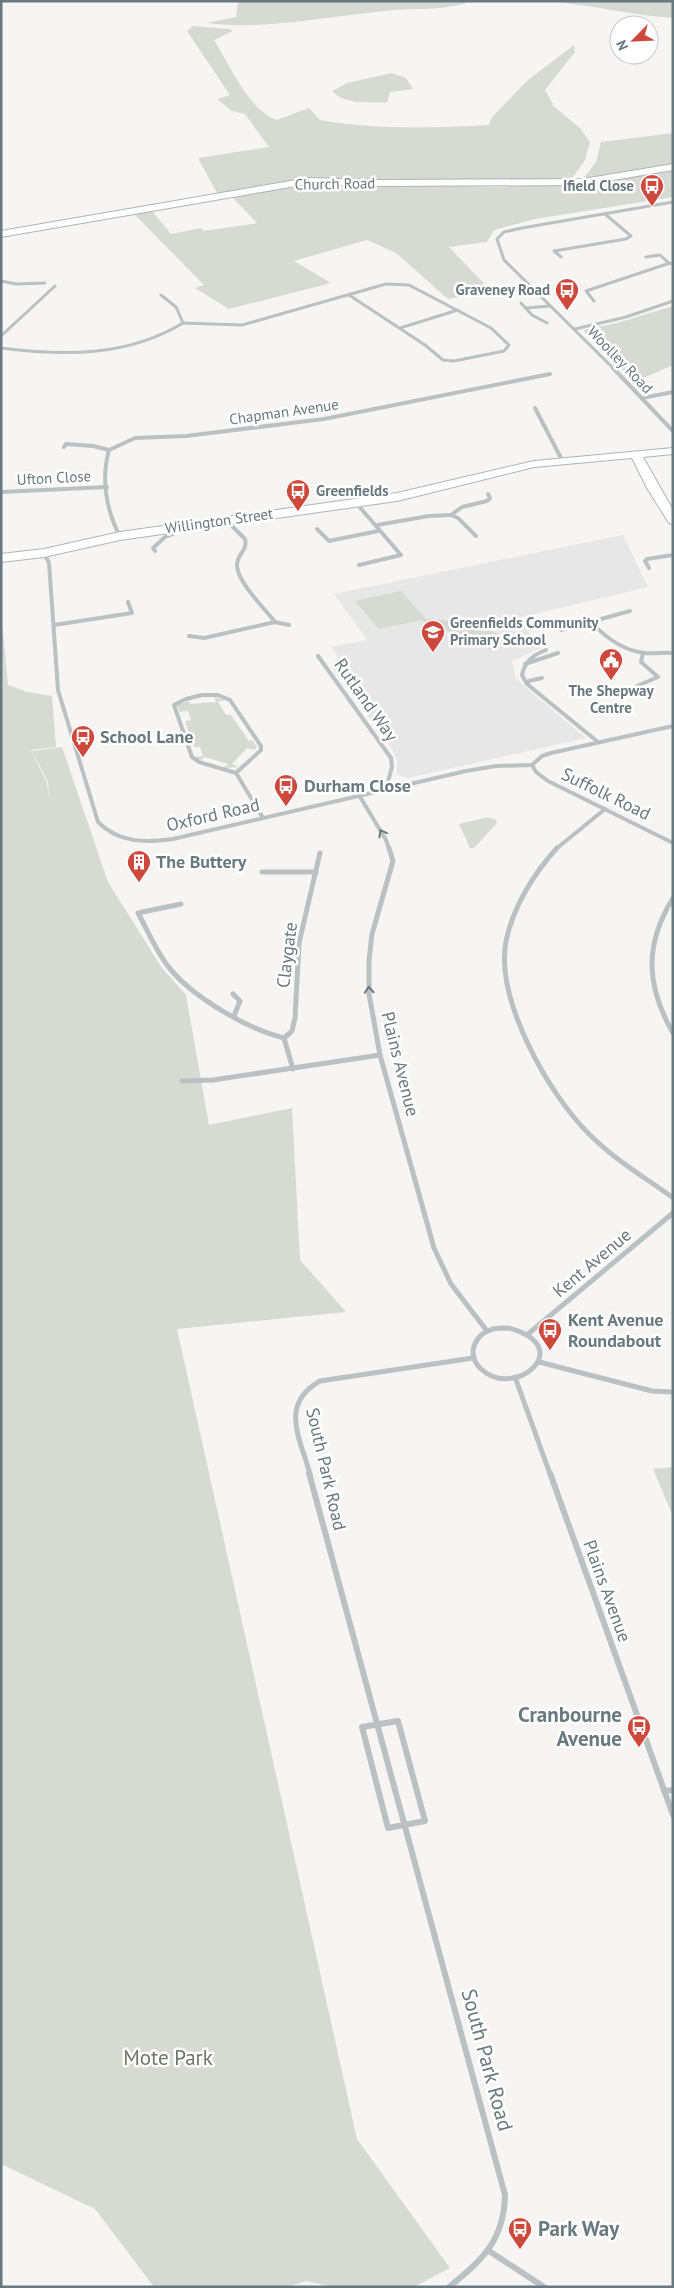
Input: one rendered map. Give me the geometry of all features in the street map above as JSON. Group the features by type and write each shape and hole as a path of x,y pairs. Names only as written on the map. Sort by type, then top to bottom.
{"street":[{"name":"Church Road","path":"1,234 203,201 308,181 392,183 583,182 673,168"},
{"name":"Woolley Road","path":"673,202 516,229 504,232 497,238 504,260 575,329 673,431"},
{"path":"561,257 554,251 626,240 631,236 604,214"},
{"path":"646,258 660,255 671,264"},
{"path":"594,301 586,291 671,264"},
{"path":"1,281 16,284 45,283"},
{"path":"1,348 60,354 92,352 151,341 170,333 183,323 242,325 386,284 402,283 496,331 509,344 508,348 504,351 448,361 438,357 400,328 349,295"},
{"path":"1,336 55,286"},
{"path":"161,295 173,303 182,314 183,323"},
{"path":"520,302 532,315 547,323"},
{"path":"575,329 616,320 673,302"},
{"path":"526,308 550,306"},
{"path":"400,328 458,310"},
{"name":"Chapman Avenue","path":"109,450 135,438 186,436 324,419 550,374"},
{"path":"642,398 673,392"},
{"path":"535,408 562,460"},
{"path":"64,447 66,444 93,446 109,450 105,459 109,512 113,525 120,536"},
{"name":"Willington Street","path":"1,558 44,553 120,536 224,520 357,504 422,492 505,470 562,460 673,451"},
{"path":"636,454 671,516"},
{"name":"Ufton Close","path":"1,492 107,486"},
{"path":"376,526 429,516 451,514 462,507 487,501 490,498 488,494"},
{"path":"357,504 378,531 401,555 359,565"},
{"path":"451,514 458,518 476,536"},
{"path":"224,520 242,533 246,541 246,550 238,560 237,569 275,622"},
{"path":"155,551 153,548 158,543 174,534 173,528"},
{"path":"316,529 329,541 378,531"},
{"path":"44,553 49,563 54,625 132,613 128,602"},
{"path":"649,568 645,561 647,559 673,555"},
{"path":"560,630 630,611"},
{"path":"189,636 204,638 275,622 289,625"},
{"path":"591,622 601,633 626,648 643,652 673,653"},
{"name":"Oxford Road","path":"54,625 59,693 95,815 104,829 128,840 156,842 466,771 496,766 532,765 546,755 673,726"},
{"path":"546,650 528,657 524,664 522,675 527,684 598,742"},
{"path":"637,686 658,677 641,662 643,652"},
{"path":"524,664 558,653"},
{"name":"Rutland Way","path":"318,656 391,758 392,767 386,789"},
{"path":"527,684 529,681 542,678"},
{"path":"236,773 260,750 261,746 230,700 224,696 214,695 182,699 177,702 174,708 192,757 199,762 236,773 263,818"},
{"name":"Suffolk Road","path":"532,765 536,772 548,781 673,843"},
{"name":"Plains Avenue","path":"359,795 386,840 393,861 372,934 369,960 369,994 380,1055 434,1248 451,1284 487,1331"},
{"path":"605,810 558,847 531,885 512,919 506,945 506,977 516,1014 532,1053 555,1093 583,1128 627,1165 672,1196"},
{"name":"Claygate","path":"284,1038 292,1031 295,1018 299,943 320,853"},
{"path":"262,872 316,872"},
{"path":"673,898 657,927 653,943 651,966 652,982 659,1006 673,1033"},
{"path":"181,904 138,914 169,968 193,993 271,1035 284,1038 293,1069"},
{"path":"233,994 240,1001 234,1016"},
{"path":"182,1081 212,1080 380,1055"},
{"name":"Kent Avenue","path":"528,1334 673,1213"},
{"path":"510,1328 528,1334 539,1347 539,1362 530,1372 515,1377 504,1378 489,1374 478,1367 473,1358 472,1349 474,1342 487,1331 510,1328"},
{"name":"South Park Road","path":"449,2287 472,2268 496,2241 504,2221 505,2195 297,1424 296,1403 301,1393 320,1381 473,1358"},
{"path":"539,1362 652,1391 673,1392"},
{"name":"Plains Avenue","path":"515,1377 673,1815"},
{"path":"398,1721 425,1821 405,1825 388,1828 362,1727 398,1721"},
{"path":"664,1792 673,1790"},
{"path":"489,2251 544,2287"}],"shaded area":[{"name":"Greenfields Community Primary School","path":"623,535 648,587 518,618 541,648 512,661 516,679 586,738 408,778 397,774 397,760 392,749 331,666 338,657 331,647 367,640 334,594"}],"green space":[{"path":"238,1 471,1 443,8 372,12 276,24 230,25 207,23 236,17"},
{"path":"549,1 673,1 673,18 659,17 659,15 641,15"},
{"path":"193,26 233,31 214,40 241,86 257,107 267,115 277,120 309,108 320,120 383,127 489,125 492,117 528,80 574,45 575,52 545,90 552,105 580,128 590,142 585,160 571,180 313,179 218,195 198,158 269,147 245,114 232,111 217,99 230,95 187,31"},
{"path":"392,73 406,78 413,89 390,92 387,103 351,101 338,96 332,91 347,83"},
{"path":"673,133 673,163 604,178 583,179 596,162 601,142"},
{"path":"673,168 673,197 535,219 494,230 487,242 449,247 492,292 448,299 396,253 367,240 294,261 331,283 229,309 195,288 204,285 135,215 152,211 171,234 201,228 204,231 257,223 232,197 303,183 497,187 601,183"},
{"path":"673,306 673,365 634,382 583,330 617,323"},
{"path":"401,591 426,619 470,622 509,639 491,650 443,629 428,629 428,624 422,620 379,629 355,601"},
{"name":"Mote Park","path":"1,629 3,631 8,685 27,692 52,696 56,747 31,750 47,783 49,800 48,782 32,751 62,747 108,882 162,968 186,995 209,1125 292,1108 300,1260 346,1312 177,1329 357,2139 450,2268 414,2287 333,2287 306,2281 287,2287 154,2287 95,2209 1,2164"},
{"path":"214,697 226,700 218,702 226,715 231,715 249,741 252,740 257,747 254,750 247,748 232,764 239,767 224,768 228,764 205,757 201,760 197,759 196,757 203,756 200,747 194,747 185,721 191,720 188,711 180,712 177,705 189,701 190,704 216,702"},
{"path":"488,817 496,820 497,823 474,848 470,848 459,824"},
{"path":"673,1467 673,1516 653,1469"}],"place":[{"name":"Ifield Close","path":"652,207"},
{"name":"Graveney Road","path":"567,311"},
{"name":"Greenfields","path":"298,512"},
{"name":"Greenfields Community Primary School","path":"433,653"},
{"name":"The Shepway Centre","path":"611,681"},
{"name":"School Lane","path":"83,758"},
{"name":"Durham Close","path":"286,807"},
{"name":"The Buttery","path":"139,883"},
{"name":"Kent Avenue Roundabout","path":"550,1351"},
{"name":"Cranbourne Avenue","path":"639,1748"},
{"name":"Park Way","path":"520,2250"}]}
